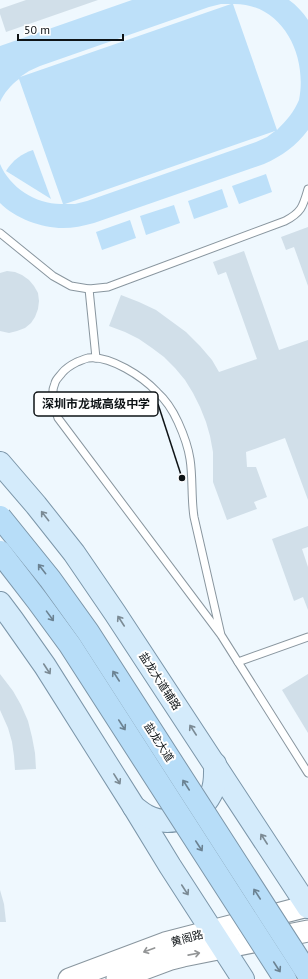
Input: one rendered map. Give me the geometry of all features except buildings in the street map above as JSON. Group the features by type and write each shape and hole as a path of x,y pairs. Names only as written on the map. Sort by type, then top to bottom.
{"highway":[{"name":"盐龙大道","path":"0,517 50,579 88,632 308,974"},
{"name":"盐龙大道","path":"0,552 70,644 285,979"}],"main road":[{"name":"盐龙大道辅路","path":"0,464 36,505 74,553 115,612 308,906"},
{"path":"0,604 45,666 170,866 243,979"},
{"path":"134,807 147,816 161,821 176,821 191,816 203,806 212,794 216,779 215,764"},
{"path":"277,860 291,871 308,880"},
{"name":"黄阁路","path":"117,979 308,906"},
{"name":"黄阁路","path":"69,979 165,944 308,931"}],"lane":[{"path":"0,233 53,276 71,286 89,289 108,287 285,221 294,216 300,210 305,202 308,189"},
{"path":"89,289 96,358"},
{"path":"221,635 194,517 190,458 178,421 158,392 145,380 130,370 96,358 88,358 71,365 64,370 55,382 52,396 58,418 221,635 308,773"},
{"path":"238,662 308,637"}],"shaded area":[{"path":"132,0 289,0 304,14 308,20 308,130 299,141 288,150 277,158 264,164 94,223 71,228 55,228 37,224 21,218 0,203 0,164 10,181 26,193 44,202 63,204 19,79 8,89 0,102 0,46","holes":["221,4 231,4 20,77 40,66","233,4 250,6 265,12 278,22 288,35 295,50 301,83 299,100 290,116 277,130","275,131 256,142 87,201 75,204 65,204"]},
{"path":"33,150 51,199 6,171 18,158"},
{"path":"266,174 272,192 239,204 232,186"},
{"path":"222,189 228,207 194,219 188,201"},
{"path":"174,205 180,223 146,235 140,216"},
{"path":"130,220 136,238 102,250 96,232"}],"place":[{"name":"深圳市龙城高级中学","path":"182,478"}]}
